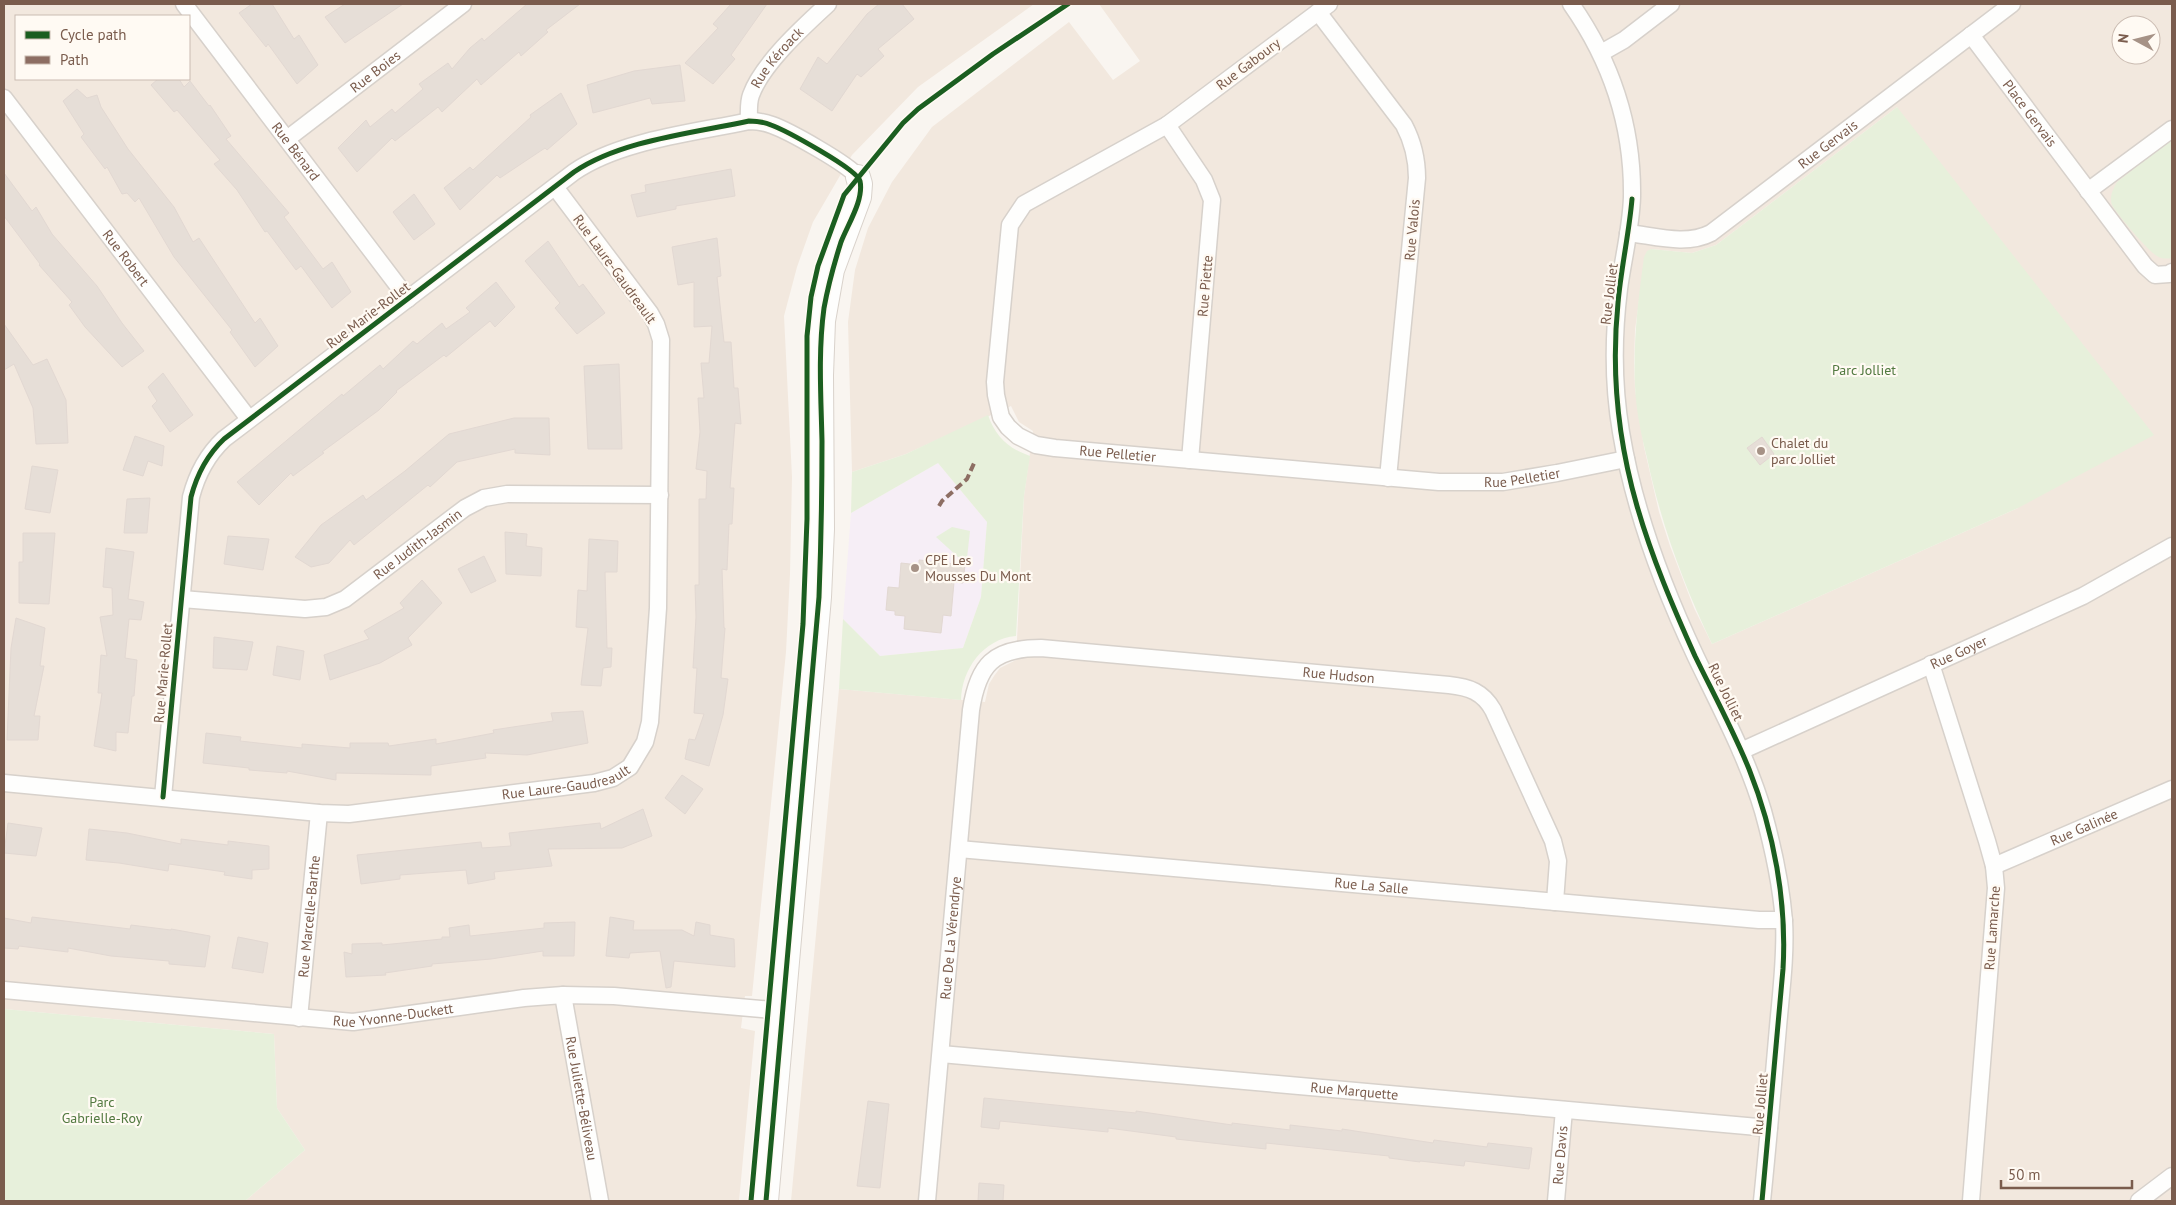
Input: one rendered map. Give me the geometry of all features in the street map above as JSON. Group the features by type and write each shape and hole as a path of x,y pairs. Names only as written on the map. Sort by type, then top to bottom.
{"street":[{"name":"Rue Bénard","path":"184,4 408,299"},
{"name":"Rue Boies","path":"287,139 464,4"},
{"name":"Rue Kéroack","path":"749,122 750,97 760,78 789,42 828,4"},
{"name":"Rue Jolliet","path":"1571,4 1601,53 1618,98 1630,147 1632,199 1618,303 1614,360 1618,414 1626,459 1643,528 1664,586 1756,787 1770,837 1784,920 1784,943 1762,1201"},
{"path":"1601,53 1624,40 1671,4"},
{"name":"Rue Gervais","path":"1628,233 1685,240 1697,239 1711,233 2012,4"},
{"name":"Rue Gaboury","path":"1167,125 1324,8"},
{"name":"Rue Valois","path":"1324,8 1404,125 1412,142 1416,160 1417,178 1388,478"},
{"name":"Place Gervais","path":"1971,35 2145,266 2155,275 2170,274 2172,272"},
{"name":"Rue Robert","path":"4,98 249,419"},
{"name":"Rue Marie-Rollet","path":"163,797 189,511 194,486 212,451 249,419 582,166 622,149 749,122 762,122 775,126 847,166 858,176"},
{"name":"Rue Pelletier","path":"1167,125 1024,204 1010,225 996,395 1001,417 1018,436 1036,444 1071,450 1439,482 1503,482 1557,474 1626,459"},
{"name":"Rue Piette","path":"1167,125 1204,180 1212,200 1190,460"},
{"path":"2088,191 2172,129"},
{"path":"766,1201 819,597 822,509 821,375 823,321 831,276 859,197 860,184 858,176"},
{"name":"Rue Laure-Gaudreault","path":"4,782 319,813 376,812 608,780 630,768 646,742 650,722 658,608 661,340 656,324 555,186"},
{"name":"Rue Judith-Jasmin","path":"182,599 295,609 326,607 345,599 458,512 484,498 507,494 660,495"},
{"name":"Rue Goyer","path":"1741,751 2099,588 2172,546"},
{"name":"Rue Hudson","path":"979,676 1001,654 1017,649 1041,648 1470,688 1486,699 1493,710 1553,841 1558,861 1555,902"},
{"name":"Rue Lamarche","path":"1931,664 1994,866 1996,888 1971,1201"},
{"name":"Rue De La Vérendrye","path":"927,1201 971,710 974,690 979,676"},
{"name":"Rue Galinée","path":"1994,866 2172,789"},
{"name":"Rue Marcelle-Barthe","path":"299,1018 319,813"},
{"name":"Rue La Salle","path":"959,849 1759,920 1784,920"},
{"name":"Rue Yvonne-Duckett","path":"4,990 330,1022 361,1022 532,997 563,995 614,996 783,1011"},
{"name":"Rue Juliette-Béliveau","path":"563,995 600,1201"},
{"name":"Rue Marquette","path":"941,1054 1769,1128"},
{"name":"Rue Davis","path":"1556,1201 1564,1110"},
{"path":"2139,1201 2172,1176"}],"shaded area":[{"path":"4,4 1034,4 918,87 852,155 813,222 797,267 784,316 792,477 790,574 786,652 752,996 745,996 741,1028 755,1031 739,1201 245,1201 305,1150 277,1108 274,1034 4,1009"},
{"path":"1099,4 2172,4 2172,1201 791,1201 839,689 985,702 989,684 994,676 1000,668 1016,660 1024,496 1033,431 1019,422 1011,406 906,454 852,472 848,322 855,270 868,228 892,182 932,127 1069,22 1113,80 1140,61","holes":["1897,107 2018,508 1712,644 1694,608 1670,546 1659,512 1644,447 1635,389 1634,362 1635,330 1645,257 1651,249 1692,253 1716,245"]},
{"name":"CPE Les Mousses Du Mont","path":"938,463 987,522 981,597 963,648 880,656 843,619 851,513"}],"green space":[{"name":"Parc Jolliet","path":"1897,107 2154,435 2018,508 1712,644 1682,576 1666,530 1639,422 1636,395 1635,338 1644,257 1647,251 1651,249 1692,253 1716,245"},
{"path":"2172,139 2172,258 2164,258 2153,253 2126,224 2112,205 2111,196 2117,182"},
{"path":"988,415 991,423 1004,441 1016,450 1030,456 1024,496 1016,636 1004,638 994,643 984,649 976,658 965,677 961,700 839,689 843,619 880,656 963,648 981,597 987,522 938,463 851,513 852,472 906,454"},
{"path":"952,527 970,531 967,558 958,557 936,537"},
{"name":"Parc Gabrielle-Roy","path":"4,1009 274,1034 277,1108 305,1150 245,1201 4,1201"}],"building":[{"path":"252,4 272,4 294,39 299,35 318,65 297,84 268,44 266,47 239,13"},
{"path":"345,4 403,4 345,43 325,17"},
{"path":"527,4 580,4 546,30 548,32 521,56 519,52 481,85 477,79 442,112 438,107 395,141 392,138 357,172 338,148 366,120 370,127 392,109 395,113 423,89 419,84 448,63 452,69 470,48 482,38 484,41"},
{"path":"731,4 767,4 731,55 735,59 713,84 685,63 718,28 713,24"},
{"path":"879,4 902,4 914,19 878,49 884,56 861,77 857,74 832,111 800,89 818,57 827,64 867,14"},
{"path":"680,65 685,101 652,104 650,98 593,113 587,85 634,71"},
{"path":"157,80 180,80 184,87 190,81 210,105 231,136 226,139 289,213 284,217 323,269 332,262 351,292 332,308 301,266 296,270 267,231 265,232 237,190 214,164 220,160 177,110 174,112 151,85"},
{"path":"77,89 87,98 97,95 101,107 128,149 174,207 193,242 199,238 255,323 260,318 278,346 255,367 230,332 232,330 174,257 139,198 135,202 127,193 122,194 107,167 105,169 81,137 84,134 63,101"},
{"path":"561,93 577,124 547,150 545,148 500,178 497,175 460,210 444,188 470,167 473,170 531,117 530,115"},
{"path":"731,169 735,196 676,206 676,209 637,217 631,195 646,192 645,185"},
{"path":"4,173 32,211 36,207 52,234 97,286 144,351 122,367 85,327 69,305 72,302 39,265 4,216"},
{"path":"414,194 435,224 414,240 393,212"},
{"path":"717,238 721,276 717,277 724,342 731,342 734,388 738,388 741,424 735,423 730,488 734,488 732,524 729,524 727,570 722,569 725,628 721,678 728,679 723,715 709,766 685,759 689,739 695,740 704,714 694,713 697,668 693,668 696,617 695,585 699,585 699,499 706,499 707,471 696,469 700,432 698,398 704,398 701,363 709,363 712,326 694,327 694,282 678,285 672,247"},
{"path":"548,241 579,287 583,284 605,313 577,334 555,308 560,303 525,261"},
{"path":"496,282 515,307 495,327 490,321 446,357 444,355 396,391 379,410 322,452 324,453 293,476 291,473 259,505 237,482 342,394 343,396 380,365 383,369 413,341 417,344 442,323 446,329 470,312 466,308"},
{"path":"4,324 33,365 47,359 66,400 68,443 36,444 33,408 14,364 4,370"},
{"path":"619,364 622,449 588,449 584,366"},
{"path":"163,373 193,415 170,432 152,406 157,401 148,387"},
{"path":"514,418 549,418 550,455 515,453 515,449 457,462 430,487 428,485 354,545 350,540 329,563 311,567 295,557 321,525 363,495 366,500 405,471 449,434"},
{"path":"135,436 164,446 162,466 148,461 143,476 123,470"},
{"name":"Chalet du parc Jolliet","path":"1762,437 1774,454 1760,465 1747,448"},
{"path":"32,466 58,470 50,513 25,509"},
{"path":"150,498 147,533 124,533 127,499"},
{"path":"505,532 527,534 526,546 542,548 541,576 506,574"},
{"path":"23,533 55,533 49,604 19,603 19,562 23,562"},
{"path":"228,536 269,539 263,570 224,564"},
{"path":"589,539 618,541 617,572 605,572 607,648 612,648 611,667 603,668 601,686 581,685 588,628 576,627 578,590 587,591"},
{"path":"106,548 134,552 128,599 144,602 141,620 129,619 125,658 137,660 134,696 132,696 128,733 116,732 116,751 94,746 102,693 98,693 101,655 107,656 100,617 113,615 112,588 103,587"},
{"path":"484,556 496,581 471,593 458,569"},
{"path":"919,560 965,565 963,583 954,582 951,616 943,615 941,633 904,629 905,616 895,615 895,611 886,610 888,587 899,588 901,563 919,565"},
{"path":"422,580 442,603 408,638 412,645 380,663 330,680 324,655 369,639 364,631 404,608 400,603"},
{"path":"16,618 45,628 40,666 44,666 34,716 40,716 38,740 7,740 11,648"},
{"path":"214,637 253,642 247,670 213,668"},
{"path":"277,646 304,651 300,680 273,675"},
{"path":"583,711 588,743 527,755 485,753 486,758 431,766 431,775 336,773 336,780 287,771 287,773 249,770 249,768 203,763 206,733 241,737 240,741 302,748 302,744 350,748 350,743 388,743 389,746 436,739 436,744 494,733 493,730 553,721 551,713"},
{"path":"682,775 703,789 685,814 665,798"},
{"path":"643,809 652,836 622,848 548,849 552,866 494,872 495,879 468,884 466,870 400,875 400,879 361,884 357,855 481,842 482,848 511,846 509,833 600,823 601,829"},
{"path":"8,823 42,828 36,856 4,853"},
{"path":"89,829 127,833 181,844 181,839 228,845 228,841 269,846 269,869 252,870 252,879 224,875 225,872 169,864 168,871 86,860"},
{"path":"32,917 130,929 131,925 171,929 210,936 205,967 169,964 169,961 111,956 68,948 68,952 19,946 18,949 4,948 4,918 31,923"},
{"path":"610,917 634,921 633,930 682,930 694,936 696,922 710,925 710,935 734,939 735,967 674,961 671,987 666,988 660,951 630,953 629,958 606,956"},
{"path":"575,922 574,956 543,956 543,951 491,959 432,964 432,966 385,973 386,975 346,977 344,952 352,954 352,944 382,943 382,945 442,939 442,937 450,937 449,928 469,925 470,936 544,928 544,923"},
{"path":"238,937 268,943 263,973 232,968"},
{"path":"984,1098 1136,1113 1136,1111 1232,1125 1232,1123 1290,1130 1290,1125 1342,1131 1342,1129 1433,1143 1434,1140 1487,1147 1488,1143 1532,1148 1529,1169 1465,1161 1464,1166 1420,1162 1389,1158 1389,1156 1266,1143 1266,1149 1176,1139 1176,1137 1108,1128 1108,1132 1000,1121 999,1129 981,1127"},
{"path":"868,1101 889,1104 880,1188 857,1186"},
{"path":"979,1183 1004,1185 1003,1201 978,1201"}],"marked path":[{"path":"939,506 942,501 967,479 975,461"}],"cycle path":[{"path":"751,1201 803,624 807,519 807,336 811,297 818,266 844,195 903,123 918,109 993,54 1068,4"},
{"path":"163,797 191,497 203,465 224,439 574,172 593,161 613,152 659,139 749,121 763,122 779,128 834,159 856,175 860,181 861,188 858,204 841,242 824,308 822,325 820,374 822,480 819,597 766,1201"},
{"path":"1632,199 1619,290 1615,355 1618,406 1630,481 1649,544 1663,582 1695,656 1743,754 1758,793 1772,842 1781,893 1784,944 1783,969 1762,1201"}],"place":[{"name":"Chalet du parc Jolliet","path":"1761,451"},
{"name":"CPE Les Mousses Du Mont","path":"915,568"}]}
